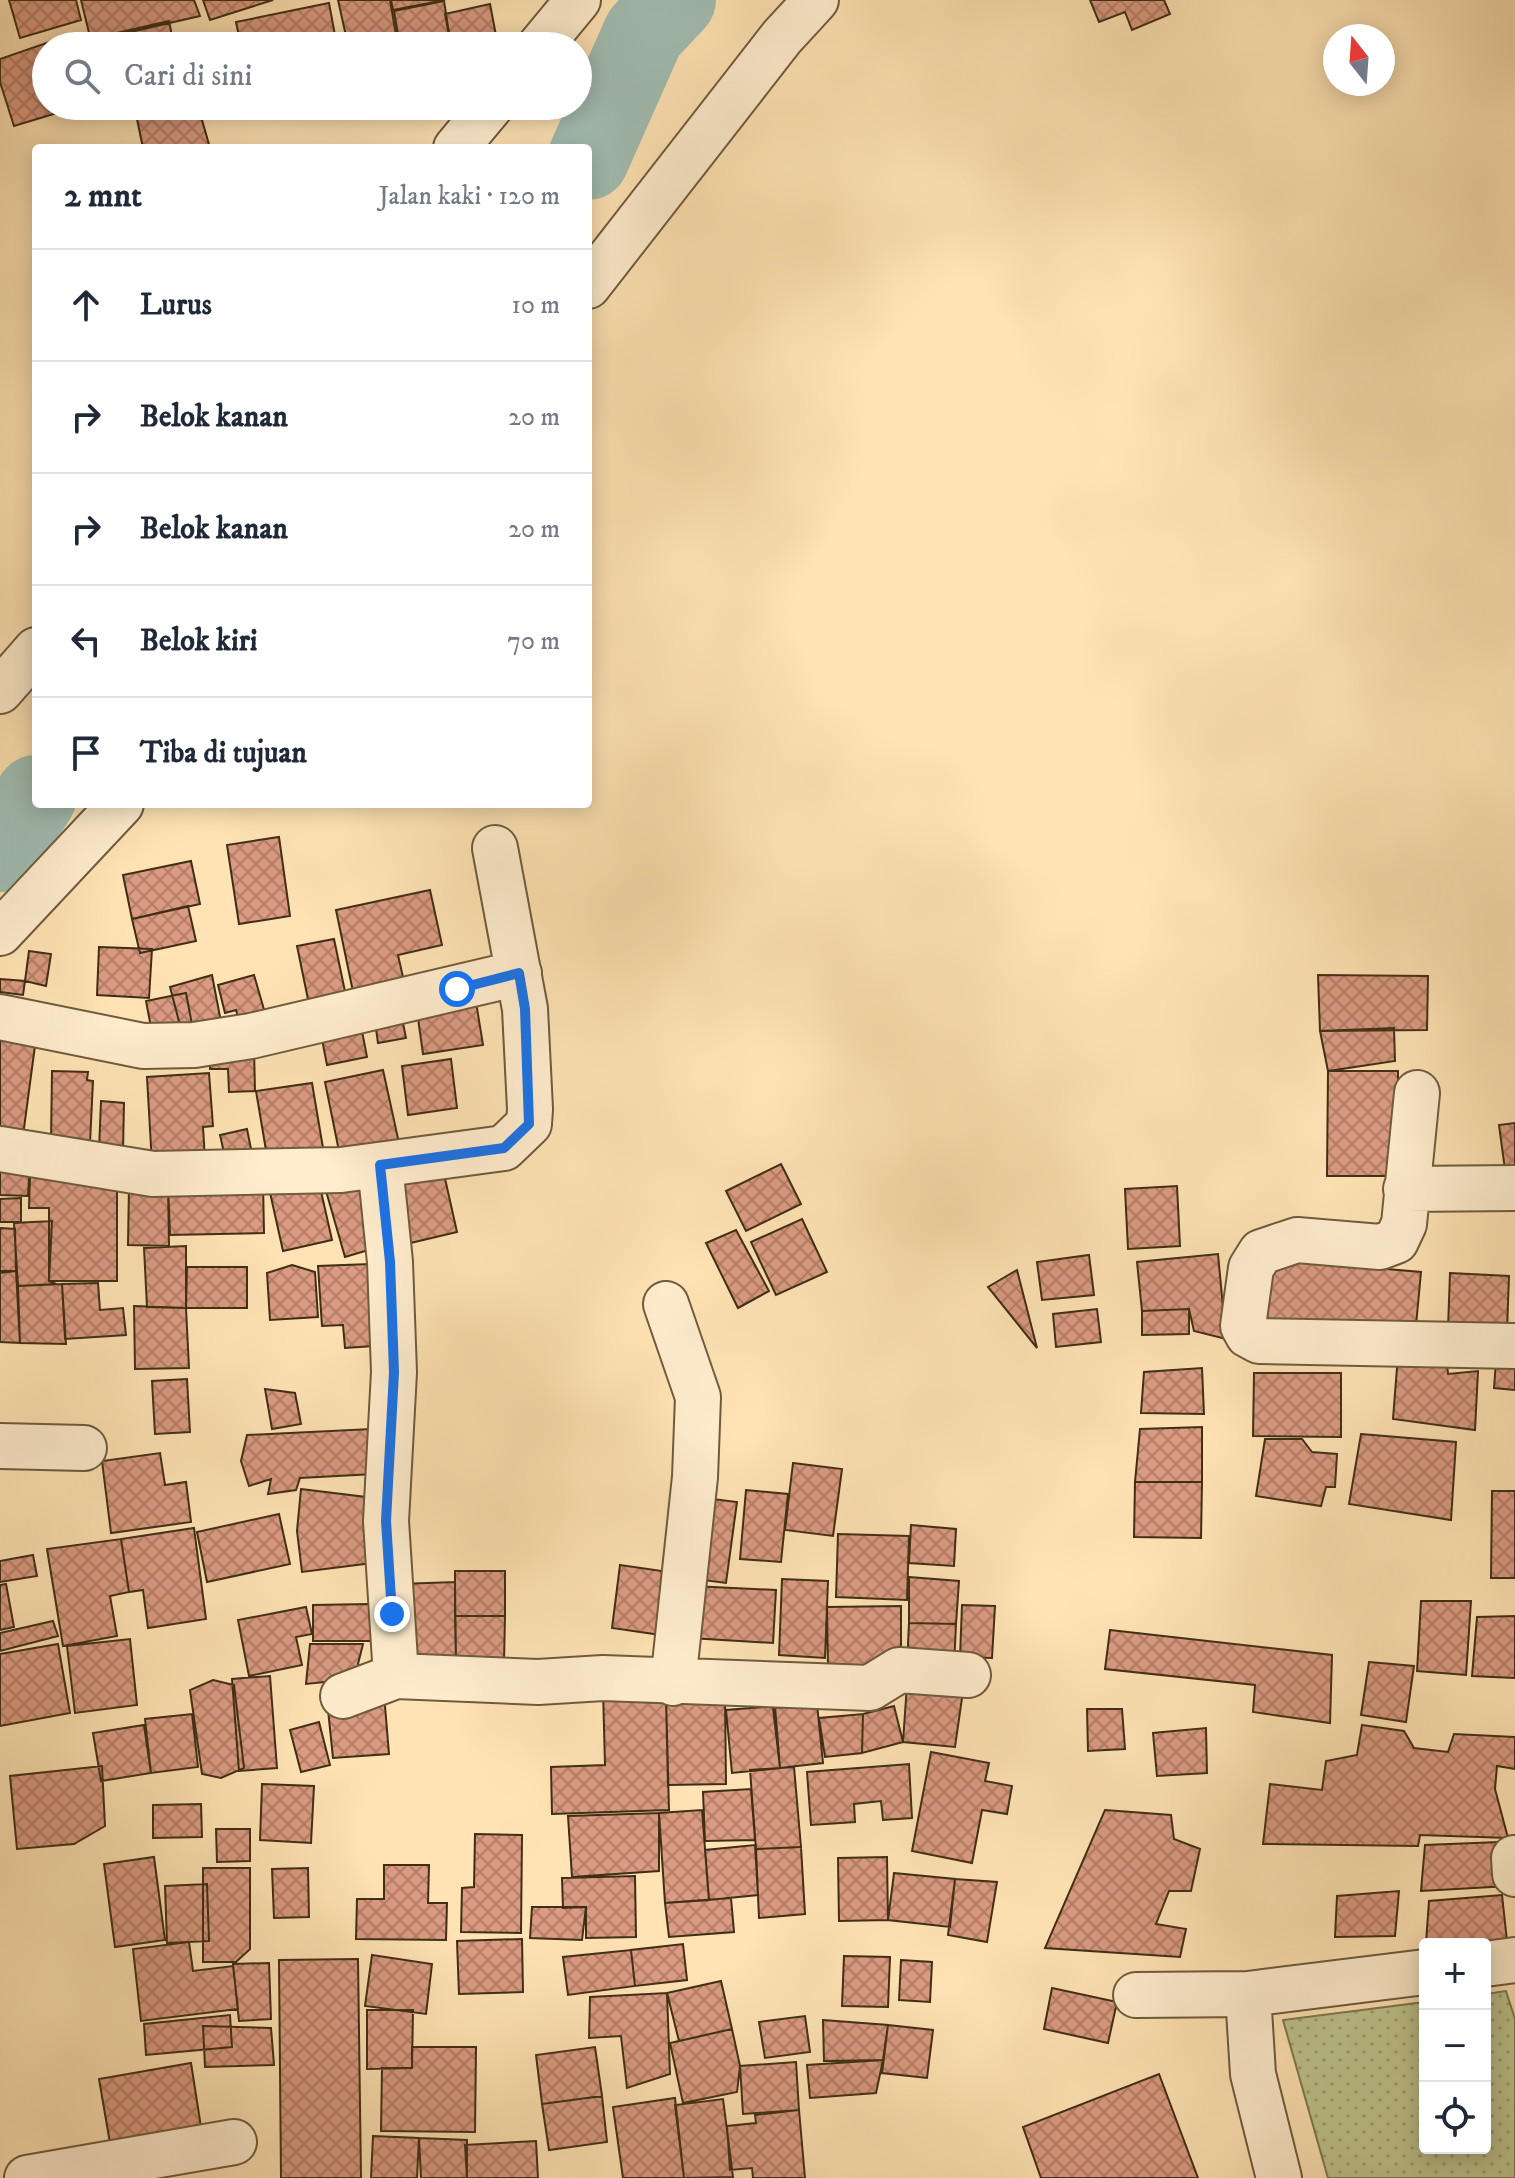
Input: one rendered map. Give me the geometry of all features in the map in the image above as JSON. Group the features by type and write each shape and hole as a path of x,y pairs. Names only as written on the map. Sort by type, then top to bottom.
{"street":[{"path":"552,32 578,0"},
{"path":"592,281 782,37 816,0"},
{"path":"459,144 479,120"},
{"path":"0,691 32,655"},
{"path":"0,933 117,808"},
{"path":"0,1149 153,1174 341,1170 504,1148 529,1124 525,1009 495,848"},
{"path":"0,1017 143,1046 194,1045 251,1036 519,973"},
{"path":"1417,1093 1404,1224 1396,1241 1380,1247 1297,1240 1261,1252 1251,1268 1243,1326 1248,1335 1259,1341 1515,1346"},
{"path":"380,1165 390,1262 393,1357 386,1521 396,1676"},
{"path":"1406,1189 1515,1188"},
{"path":"666,1304 698,1397 695,1477 673,1683"},
{"path":"0,1446 84,1448"},
{"path":"343,1696 396,1676 538,1682 603,1678 870,1688 899,1670 968,1675"},
{"path":"1514,1858 1515,1874"},
{"path":"1491,1963 1515,1960"},
{"path":"1136,1995 1248,1994 1419,1973"},
{"path":"1248,1994 1253,2074 1279,2178"},
{"path":"27,2178 234,2142"}],"green space":[{"path":"1506,1991 1515,2019 1515,2178 1328,2178 1283,2020 1419,2003 1419,2154 1491,2154 1491,1993"}],"building":[{"path":"9,0 76,0 81,20 20,38"},
{"path":"81,0 194,0 200,16 130,32 89,32"},
{"path":"203,0 273,0 210,20"},
{"path":"338,0 390,0 395,32 345,32"},
{"path":"391,0 445,0 393,10"},
{"path":"1090,0 1164,0 1170,14 1132,30 1125,12 1099,22"},
{"path":"444,1 449,32 398,32 394,11"},
{"path":"329,3 334,32 238,32 236,22"},
{"path":"490,4 495,32 448,32 445,14"},
{"path":"169,21 171,32 121,32"},
{"path":"32,48 34,120 14,126 0,82 0,59"},
{"path":"137,120 202,120 209,144 142,144"},
{"path":"279,837 290,916 239,924 227,845"},
{"path":"191,861 200,904 132,919 123,875"},
{"path":"430,890 442,945 398,955 407,995 356,1006 336,910"},
{"path":"188,906 196,941 140,953 132,919"},
{"path":"334,939 347,1001 310,1009 297,946"},
{"path":"99,947 152,949 149,998 97,995"},
{"path":"29,951 51,954 46,986 25,981"},
{"path":"212,975 221,1022 181,1029 170,987"},
{"path":"254,975 267,1020 241,1027 236,1010 225,1013 218,985"},
{"path":"1318,975 1428,976 1427,1030 1320,1031"},
{"path":"0,979 25,981 23,995 0,992"},
{"path":"186,993 194,1035 154,1043 146,1001"},
{"path":"476,1002 483,1045 423,1054 417,1011"},
{"path":"402,1018 406,1038 378,1043 375,1022"},
{"path":"361,1026 367,1057 327,1065 320,1029"},
{"path":"1394,1028 1395,1061 1328,1071 1320,1031"},
{"path":"0,1033 36,1038 23,1136 0,1133"},
{"path":"254,1048 255,1091 229,1092 228,1069 210,1069 210,1049"},
{"path":"451,1059 457,1108 408,1115 402,1066"},
{"path":"383,1070 399,1143 340,1156 325,1082"},
{"path":"52,1071 88,1072 87,1080 93,1081 90,1143 51,1142"},
{"path":"1328,1071 1398,1071 1398,1176 1327,1176"},
{"path":"209,1073 213,1126 203,1127 205,1160 152,1164 147,1077"},
{"path":"312,1083 324,1154 268,1162 256,1091"},
{"path":"101,1101 124,1103 123,1151 99,1150"},
{"path":"1515,1123 1515,1169 1505,1170 1499,1125"},
{"path":"247,1129 254,1164 228,1170 220,1135"},
{"path":"0,1160 30,1161 28,1196 0,1195"},
{"path":"781,1164 801,1204 746,1231 726,1191"},
{"path":"370,1174 385,1245 345,1257 324,1184"},
{"path":"444,1174 457,1232 402,1245 385,1187"},
{"path":"30,1176 117,1176 117,1281 49,1281 49,1208 29,1208"},
{"path":"318,1178 332,1240 283,1251 269,1188"},
{"path":"263,1182 264,1233 170,1235 168,1185"},
{"path":"129,1185 168,1185 169,1246 128,1245"},
{"path":"1177,1186 1180,1246 1128,1249 1125,1189"},
{"path":"21,1198 21,1222 0,1222 0,1199"},
{"path":"802,1219 827,1272 776,1295 751,1242"},
{"path":"52,1221 49,1281 56,1284 18,1286 14,1223"},
{"path":"0,1228 15,1229 16,1271 0,1271"},
{"path":"736,1230 769,1291 738,1308 706,1243"},
{"path":"186,1246 186,1308 147,1307 144,1248"},
{"path":"1218,1254 1226,1339 1194,1331 1189,1309 1142,1311 1137,1262"},
{"path":"1089,1255 1094,1295 1042,1300 1037,1262"},
{"path":"1269,1259 1421,1272 1415,1336 1264,1324"},
{"path":"370,1264 374,1346 345,1348 343,1325 322,1326 318,1266"},
{"path":"292,1265 315,1272 318,1317 270,1320 267,1273"},
{"path":"187,1267 247,1267 247,1308 186,1308"},
{"path":"1017,1270 1037,1348 988,1287"},
{"path":"16,1271 20,1343 0,1342 0,1273"},
{"path":"1450,1273 1509,1276 1507,1331 1448,1328"},
{"path":"98,1283 100,1310 123,1308 126,1335 65,1339 62,1284"},
{"path":"62,1284 66,1344 20,1343 18,1286"},
{"path":"134,1306 186,1308 189,1368 135,1369"},
{"path":"1097,1309 1101,1342 1056,1347 1053,1314"},
{"path":"1189,1309 1189,1334 1142,1335 1142,1311"},
{"path":"1515,1347 1515,1390 1494,1388 1497,1348"},
{"path":"1446,1351 1448,1374 1478,1371 1475,1430 1393,1419 1398,1355"},
{"path":"1202,1368 1204,1414 1141,1413 1144,1372"},
{"path":"1254,1373 1341,1373 1341,1437 1253,1436"},
{"path":"187,1379 190,1432 155,1434 152,1381"},
{"path":"265,1389 295,1393 301,1424 272,1429"},
{"path":"1202,1427 1202,1482 1135,1482 1140,1429"},
{"path":"371,1429 374,1474 300,1478 296,1490 268,1494 271,1479 249,1486 241,1461 247,1435"},
{"path":"1361,1434 1456,1442 1451,1520 1349,1504"},
{"path":"1265,1439 1302,1439 1312,1452 1337,1454 1335,1487 1326,1487 1321,1506 1256,1496"},
{"path":"160,1453 165,1485 186,1482 191,1522 111,1533 102,1461"},
{"path":"793,1463 842,1469 833,1536 785,1530"},
{"path":"1135,1482 1202,1482 1201,1538 1134,1537"},
{"path":"301,1489 374,1498 372,1563 302,1572 297,1531"},
{"path":"746,1490 788,1494 781,1562 740,1559"},
{"path":"1492,1491 1515,1491 1515,1578 1491,1578"},
{"path":"697,1497 737,1502 726,1583 687,1578"},
{"path":"279,1514 290,1564 207,1582 197,1532"},
{"path":"911,1525 956,1529 954,1566 909,1563"},
{"path":"194,1528 206,1619 148,1628 143,1590 129,1592 121,1539"},
{"path":"838,1534 909,1536 907,1600 836,1597"},
{"path":"121,1539 129,1592 110,1596 117,1636 63,1646 47,1549"},
{"path":"33,1555 37,1576 0,1582 0,1561"},
{"path":"620,1565 676,1573 668,1636 612,1628"},
{"path":"455,1571 505,1571 505,1616 455,1616"},
{"path":"909,1577 959,1581 956,1624 909,1623"},
{"path":"782,1579 828,1581 825,1658 779,1655"},
{"path":"455,1582 456,1661 403,1663 400,1584"},
{"path":"6,1584 14,1627 0,1630 0,1585"},
{"path":"692,1586 776,1590 773,1643 690,1638"},
{"path":"1421,1601 1471,1601 1466,1675 1417,1671"},
{"path":"369,1604 374,1641 313,1641 313,1605"},
{"path":"962,1605 995,1606 992,1658 960,1657"},
{"path":"901,1606 901,1665 828,1666 827,1607"},
{"path":"306,1607 312,1634 296,1637 302,1665 249,1676 238,1620"},
{"path":"455,1616 505,1616 504,1661 456,1661"},
{"path":"1515,1616 1515,1678 1472,1676 1477,1617"},
{"path":"53,1621 58,1636 0,1651 0,1633"},
{"path":"909,1623 956,1624 954,1667 907,1666"},
{"path":"1110,1630 1332,1655 1330,1723 1253,1712 1255,1685 1105,1669"},
{"path":"130,1639 137,1705 75,1713 67,1646"},
{"path":"58,1644 70,1713 0,1726 0,1654"},
{"path":"310,1644 363,1644 358,1664 365,1678 306,1684"},
{"path":"1369,1662 1414,1666 1406,1722 1361,1715"},
{"path":"270,1676 277,1768 239,1771 232,1679"},
{"path":"213,1680 234,1685 244,1768 221,1778 202,1774 190,1690"},
{"path":"907,1684 963,1691 955,1747 903,1742"},
{"path":"603,1690 666,1698 669,1810 552,1814 551,1767 605,1765"},
{"path":"384,1694 389,1754 333,1758 327,1700"},
{"path":"725,1696 726,1784 668,1785 666,1698"},
{"path":"817,1704 823,1763 780,1768 773,1708"},
{"path":"775,1706 780,1768 732,1773 726,1710"},
{"path":"894,1706 903,1742 862,1753 863,1714"},
{"path":"1087,1709 1122,1709 1125,1749 1088,1751"},
{"path":"192,1714 198,1767 151,1773 145,1719"},
{"path":"863,1714 862,1753 825,1757 819,1718"},
{"path":"319,1722 330,1765 301,1772 290,1730"},
{"path":"144,1725 151,1773 101,1781 93,1733"},
{"path":"1362,1725 1404,1731 1414,1748 1448,1752 1454,1734 1515,1737 1515,1769 1497,1766 1495,1789 1508,1838 1420,1835 1418,1846 1263,1844 1270,1784 1322,1790 1326,1761 1357,1755"},
{"path":"1206,1728 1207,1773 1157,1776 1153,1733"},
{"path":"931,1752 989,1763 985,1781 1012,1786 1007,1814 982,1810 972,1863 912,1851"},
{"path":"909,1764 912,1818 883,1820 881,1801 854,1804 855,1822 811,1825 807,1772"},
{"path":"102,1766 105,1826 74,1844 17,1849 10,1776"},
{"path":"794,1767 801,1847 756,1849 750,1770"},
{"path":"262,1784 314,1786 311,1843 260,1840"},
{"path":"751,1789 755,1840 705,1841 703,1792"},
{"path":"201,1804 202,1837 153,1838 153,1805"},
{"path":"702,1810 709,1900 665,1903 659,1813"},
{"path":"1105,1810 1171,1815 1174,1839 1200,1849 1191,1891 1169,1891 1156,1924 1186,1929 1180,1957 1045,1948"},
{"path":"659,1813 659,1871 572,1877 568,1816"},
{"path":"216,1829 250,1829 250,1861 217,1862"},
{"path":"475,1834 522,1835 521,1933 461,1932 462,1888 474,1887"},
{"path":"1499,1842 1509,1886 1421,1891 1425,1845"},
{"path":"755,1845 758,1895 709,1900 705,1850"},
{"path":"801,1847 805,1914 759,1918 756,1849"},
{"path":"154,1857 165,1940 115,1947 104,1864"},
{"path":"887,1857 888,1920 839,1921 838,1858"},
{"path":"384,1865 429,1865 428,1903 447,1903 446,1940 356,1939 357,1899 384,1899"},
{"path":"203,1868 250,1868 250,1949 236,1962 203,1962"},
{"path":"308,1868 309,1917 274,1918 272,1869"},
{"path":"894,1873 955,1879 950,1927 888,1920"},
{"path":"635,1876 636,1937 586,1938 586,1907 563,1908 562,1878"},
{"path":"955,1879 997,1882 987,1942 948,1935"},
{"path":"207,1884 209,1941 167,1943 165,1886"},
{"path":"1399,1891 1395,1936 1335,1937 1337,1896"},
{"path":"1502,1895 1507,1941 1491,1941 1491,1938 1426,1938 1429,1901"},
{"path":"731,1898 734,1932 669,1937 665,1903"},
{"path":"532,1907 586,1907 582,1940 530,1938"},
{"path":"522,1939 523,1992 459,1994 457,1941"},
{"path":"189,1942 193,1971 233,1966 238,2009 141,2021 133,1949"},
{"path":"683,1944 687,1980 635,1986 631,1950"},
{"path":"631,1950 635,1986 568,1995 563,1957"},
{"path":"372,1955 432,1964 426,2014 365,2006"},
{"path":"844,1956 890,1957 888,2007 842,2006"},
{"path":"358,1959 361,2178 281,2178 279,1960"},
{"path":"901,1960 932,1962 930,2002 899,2000"},
{"path":"269,1963 271,2019 239,2021 233,1964"},
{"path":"721,1981 732,2029 679,2041 667,1993"},
{"path":"1052,1988 1117,2002 1108,2043 1044,2029"},
{"path":"667,1993 670,2074 627,2088 621,2036 589,2038 590,1997"},
{"path":"367,2010 413,2010 412,2068 367,2069"},
{"path":"230,2015 232,2047 146,2055 144,2024"},
{"path":"805,2016 810,2052 765,2058 759,2022"},
{"path":"823,2020 888,2025 883,2060 824,2061"},
{"path":"888,2025 933,2030 927,2078 882,2073"},
{"path":"203,2026 271,2028 274,2065 205,2067"},
{"path":"732,2029 740,2066 737,2092 683,2103 670,2043"},
{"path":"412,2047 476,2047 475,2132 381,2131 382,2068 412,2068"},
{"path":"595,2047 602,2096 542,2104 536,2055"},
{"path":"883,2060 876,2093 810,2098 807,2065"},
{"path":"796,2062 799,2110 743,2114 740,2066"},
{"path":"191,2063 201,2127 110,2143 99,2079"},
{"path":"1159,2074 1198,2178 1041,2178 1023,2127"},
{"path":"602,2096 607,2142 549,2150 542,2104"},
{"path":"675,2098 684,2178 623,2178 613,2107"},
{"path":"723,2099 733,2177 684,2178 675,2105"},
{"path":"799,2110 805,2178 753,2178 752,2168 730,2170 727,2126 756,2123 755,2115"},
{"path":"373,2136 419,2138 417,2178 371,2178"},
{"path":"419,2138 467,2140 467,2178 421,2178"},
{"path":"536,2141 538,2178 467,2178 465,2145"}],"waterway":[{"path":"592,150 644,33 675,0"},
{"path":"0,851 32,802"}],"route":[{"path":"392,1614 386,1521 394,1372 390,1262 380,1165 504,1148 519,1137 529,1124 525,1009 519,973 457,989"}]}
